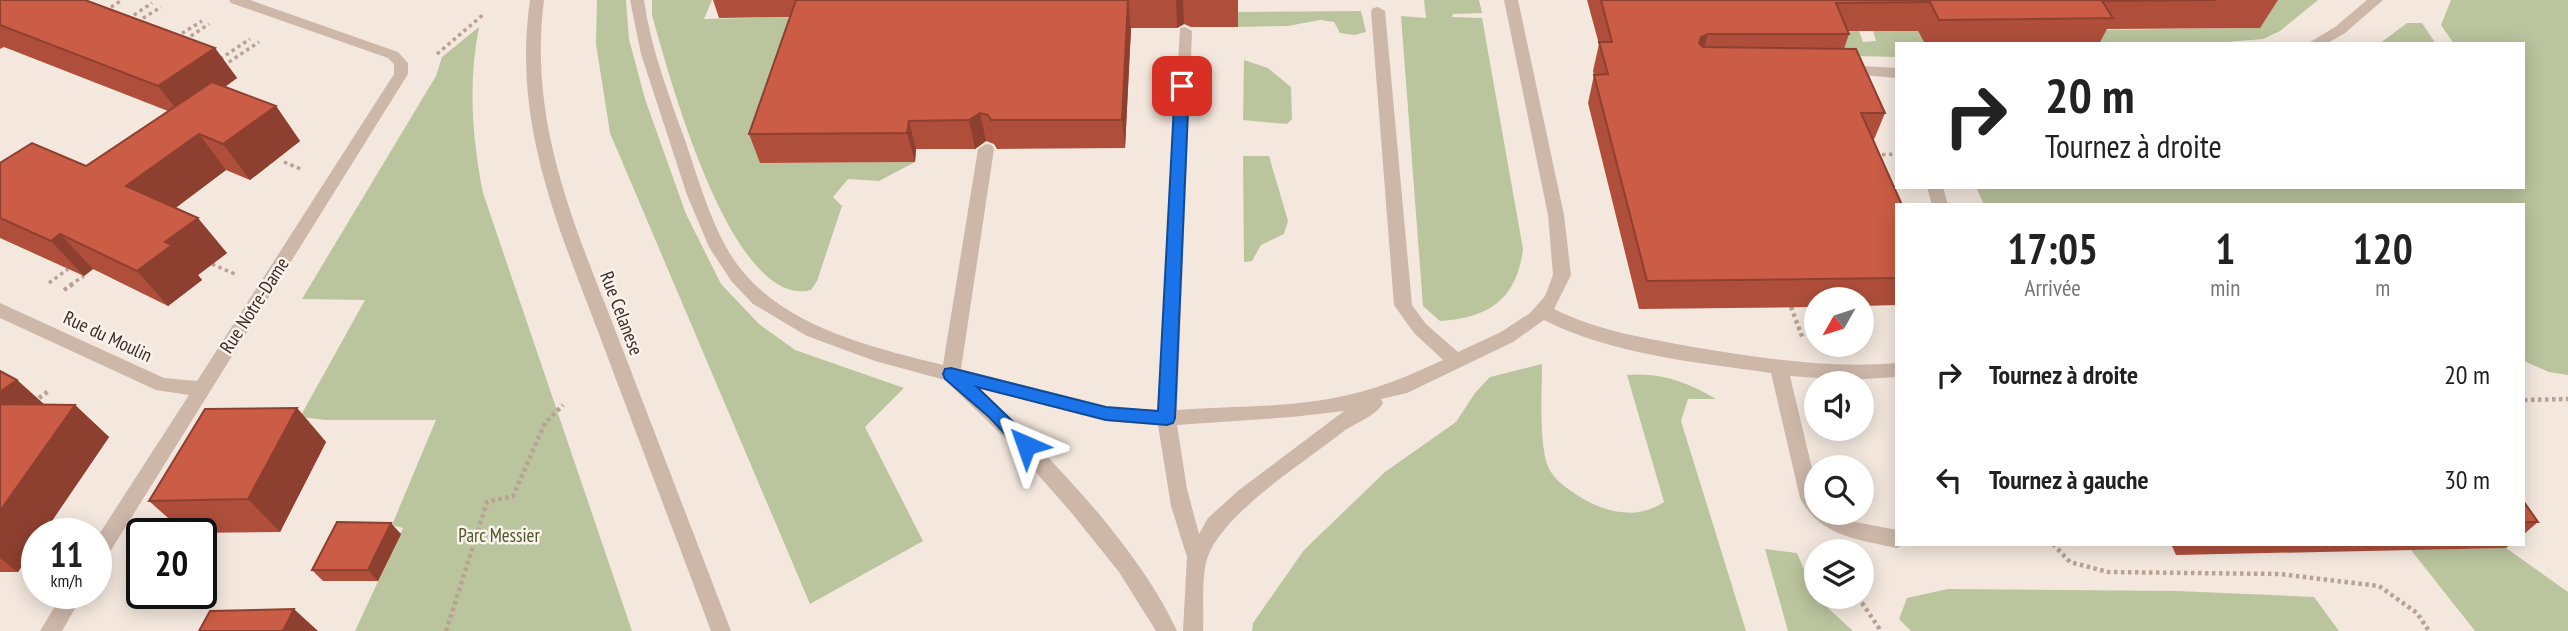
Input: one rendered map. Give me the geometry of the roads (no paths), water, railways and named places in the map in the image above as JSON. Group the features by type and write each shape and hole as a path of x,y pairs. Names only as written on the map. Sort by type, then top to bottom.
{"street":[{"name":"Rue Notre-Dame","path":"112,531 401,74 401,63 393,55 236,0"},
{"name":"Rue Celanese","path":"537,0 532,41 534,94 540,138 552,186 721,631"},
{"path":"637,0 645,45 689,178 719,250 737,277 760,301 786,318 817,332 951,374 1106,414 1167,418 1347,403 1411,383"},
{"path":"1197,557 1215,524 1246,496 1347,418 1411,383 1507,337 1542,311 1552,299 1562,275 1557,227 1511,0"},
{"path":"2318,42 2340,30 2376,0"},
{"path":"1378,11 1403,305 1408,315 1424,332 1457,361"},
{"path":"1185,31 1167,418 1172,472 1184,524 1197,557 1193,631"},
{"path":"1821,70 1875,69 1895,73"},
{"path":"951,374 986,149"},
{"name":"Rue du Moulin","path":"0,310 162,385 201,389"},
{"path":"1542,311 1570,326 1608,339 1779,368 1864,374 1895,370"},
{"path":"1779,368 1804,473"},
{"path":"951,374 1026,445 1111,546 1149,594 1167,631"},
{"path":"1839,525 1845,529 1895,539"},
{"path":"50,631 64,609"}],"park label":[{"name":"Parc Messier","path":"499,535"}]}
